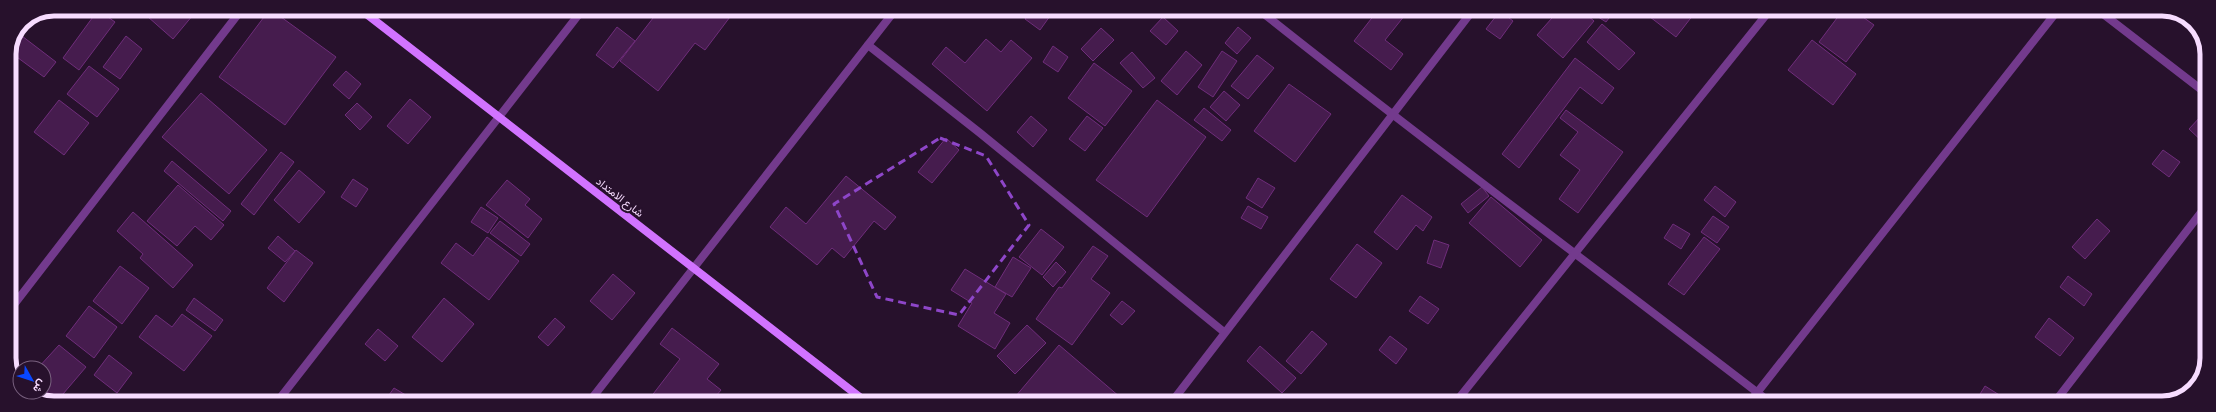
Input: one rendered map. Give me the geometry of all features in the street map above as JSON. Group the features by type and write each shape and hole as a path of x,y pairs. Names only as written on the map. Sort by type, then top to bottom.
{"street":[{"path":"16,302 237,16"},
{"name":"شارع الامتداد","path":"369,16 858,396"},
{"path":"282,396 578,16"},
{"path":"594,396 891,16"},
{"path":"1266,16 1391,116 1576,253 1762,396"},
{"path":"1176,396 1468,16"},
{"path":"1461,396 1765,16"},
{"path":"1755,396 2053,16"},
{"path":"2106,16 2200,89"},
{"path":"868,45 980,133 1224,332"},
{"path":"2059,396 2200,214"}],"highlighted area":[{"path":"940,138 986,156 1029,225 959,315 877,297 834,204"}],"building":[{"path":"94,16 106,16 115,22 79,70 63,58"},
{"path":"147,16 192,16 173,39"},
{"path":"265,16 280,16 336,57 285,125 219,77"},
{"path":"655,16 731,16 705,50 695,43 658,91 620,61"},
{"path":"1027,16 1050,16 1040,30 1025,19"},
{"path":"1373,16 1404,16 1385,40 1403,54 1391,70 1354,41"},
{"path":"1496,16 1506,16 1513,21 1500,39 1486,29"},
{"path":"1554,16 1588,16 1594,21 1563,58 1537,35"},
{"path":"1597,16 1610,16 1606,22"},
{"path":"1649,16 1692,16 1676,37"},
{"path":"1838,16 1861,16 1874,25 1846,62 1819,42"},
{"path":"1163,17 1178,31 1166,45 1150,31"},
{"path":"1602,24 1635,53 1619,70 1587,42"},
{"path":"617,27 635,41 613,68 596,55"},
{"path":"1238,27 1251,38 1237,54 1225,43"},
{"path":"1101,28 1114,40 1093,61 1081,49"},
{"path":"21,35 56,62 44,77 16,56"},
{"path":"126,36 142,49 120,79 103,67"},
{"path":"986,39 1001,52 1011,40 1032,58 987,111 932,64 946,47 965,63"},
{"path":"1812,40 1856,74 1833,105 1788,70"},
{"path":"1053,46 1068,57 1058,72 1043,62"},
{"path":"1186,51 1202,65 1177,95 1161,81"},
{"path":"1222,51 1237,61 1213,97 1198,87"},
{"path":"1132,52 1155,78 1143,88 1120,63"},
{"path":"1257,55 1274,68 1248,99 1231,86"},
{"path":"1575,58 1614,88 1602,104 1580,87 1519,168 1502,154"},
{"path":"1094,63 1132,91 1105,126 1068,98"},
{"path":"89,66 119,89 97,117 67,94"},
{"path":"346,71 361,84 349,99 333,85"},
{"path":"1289,84 1331,114 1295,162 1254,131"},
{"path":"1224,91 1240,105 1226,121 1210,107"},
{"path":"201,93 267,150 229,194 162,137"},
{"path":"410,99 431,117 408,144 387,126"},
{"path":"59,100 89,123 64,155 34,132"},
{"path":"1157,100 1206,137 1147,217 1096,180"},
{"path":"357,103 372,117 360,130 345,115"},
{"path":"1204,108 1231,130 1222,141 1194,120"},
{"path":"1566,110 1623,152 1578,213 1559,199 1580,170 1560,155 1578,132 1560,118"},
{"path":"1031,116 1047,130 1033,147 1017,132"},
{"path":"1087,116 1103,128 1085,151 1069,139"},
{"path":"2200,117 2200,139 2189,129"},
{"path":"946,138 959,150 932,183 918,172"},
{"path":"2163,150 2180,162 2169,177 2152,164"},
{"path":"281,152 294,162 254,215 241,204"},
{"path":"172,161 231,211 223,221 164,171"},
{"path":"299,170 325,192 299,223 274,200"},
{"path":"846,176 896,217 885,230 874,221 844,258 832,248 817,265 770,227 786,207 806,224"},
{"path":"1258,178 1275,188 1262,208 1246,198"},
{"path":"353,179 368,189 356,207 341,197"},
{"path":"507,180 530,199 525,205 542,219 528,238 486,205"},
{"path":"178,185 224,225 211,240 195,226 177,246 147,221"},
{"path":"1715,186 1736,202 1725,217 1704,200"},
{"path":"1482,187 1489,196 1468,213 1461,204"},
{"path":"1402,195 1432,217 1423,231 1416,225 1397,250 1374,232"},
{"path":"1491,197 1542,240 1520,267 1469,223"},
{"path":"1248,206 1268,217 1261,229 1241,218"},
{"path":"481,207 498,218 488,233 471,222"},
{"path":"133,212 193,265 173,288 140,258 143,254 117,231"},
{"path":"1713,216 1729,227 1717,243 1701,232"},
{"path":"2097,219 2110,231 2085,259 2072,247"},
{"path":"500,221 530,244 521,256 490,233"},
{"path":"1673,224 1690,234 1681,249 1664,238"},
{"path":"1041,229 1064,247 1042,275 1019,257"},
{"path":"278,236 295,251 285,262 268,248"},
{"path":"487,237 519,261 489,300 441,263 456,243 473,256"},
{"path":"1704,237 1720,249 1684,295 1668,284"},
{"path":"1434,240 1449,245 1441,268 1427,263"},
{"path":"1357,244 1382,263 1356,298 1330,279"},
{"path":"1093,246 1108,256 1091,279 1110,293 1072,345 1036,319 1059,287 1062,288"},
{"path":"296,250 313,263 284,302 267,288"},
{"path":"1013,257 1031,268 1012,297 995,287"},
{"path":"1056,262 1066,272 1053,287 1043,277"},
{"path":"120,266 149,288 122,324 93,301"},
{"path":"965,269 1006,294 994,313 1010,323 995,349 958,326 972,303 951,290"},
{"path":"613,274 635,293 612,320 590,301"},
{"path":"2068,276 2092,294 2084,306 2060,287"},
{"path":"1420,296 1439,309 1428,324 1409,311"},
{"path":"194,298 223,320 215,331 186,310"},
{"path":"444,298 474,324 442,362 412,337"},
{"path":"1122,301 1135,311 1122,325 1110,315"},
{"path":"89,306 117,327 94,358 66,336"},
{"path":"182,314 212,336 184,371 139,337 156,315 172,327"},
{"path":"555,318 565,327 548,346 538,337"},
{"path":"2049,318 2074,338 2060,356 2035,337"},
{"path":"1027,325 1046,343 1015,374 997,356"},
{"path":"672,328 719,364 707,379 721,390 716,396 652,396 680,359 660,344"},
{"path":"378,329 398,346 385,361 365,344"},
{"path":"1312,331 1327,344 1301,374 1286,361"},
{"path":"1390,336 1407,349 1396,364 1379,350"},
{"path":"59,345 86,367 61,396 52,396 52,360 45,360"},
{"path":"1059,345 1119,396 1016,396"},
{"path":"1260,346 1296,378 1282,393 1247,361"},
{"path":"109,355 132,373 117,393 94,375"},
{"path":"1985,386 2001,396 1979,396"},
{"path":"394,388 407,396 388,396"}]}
